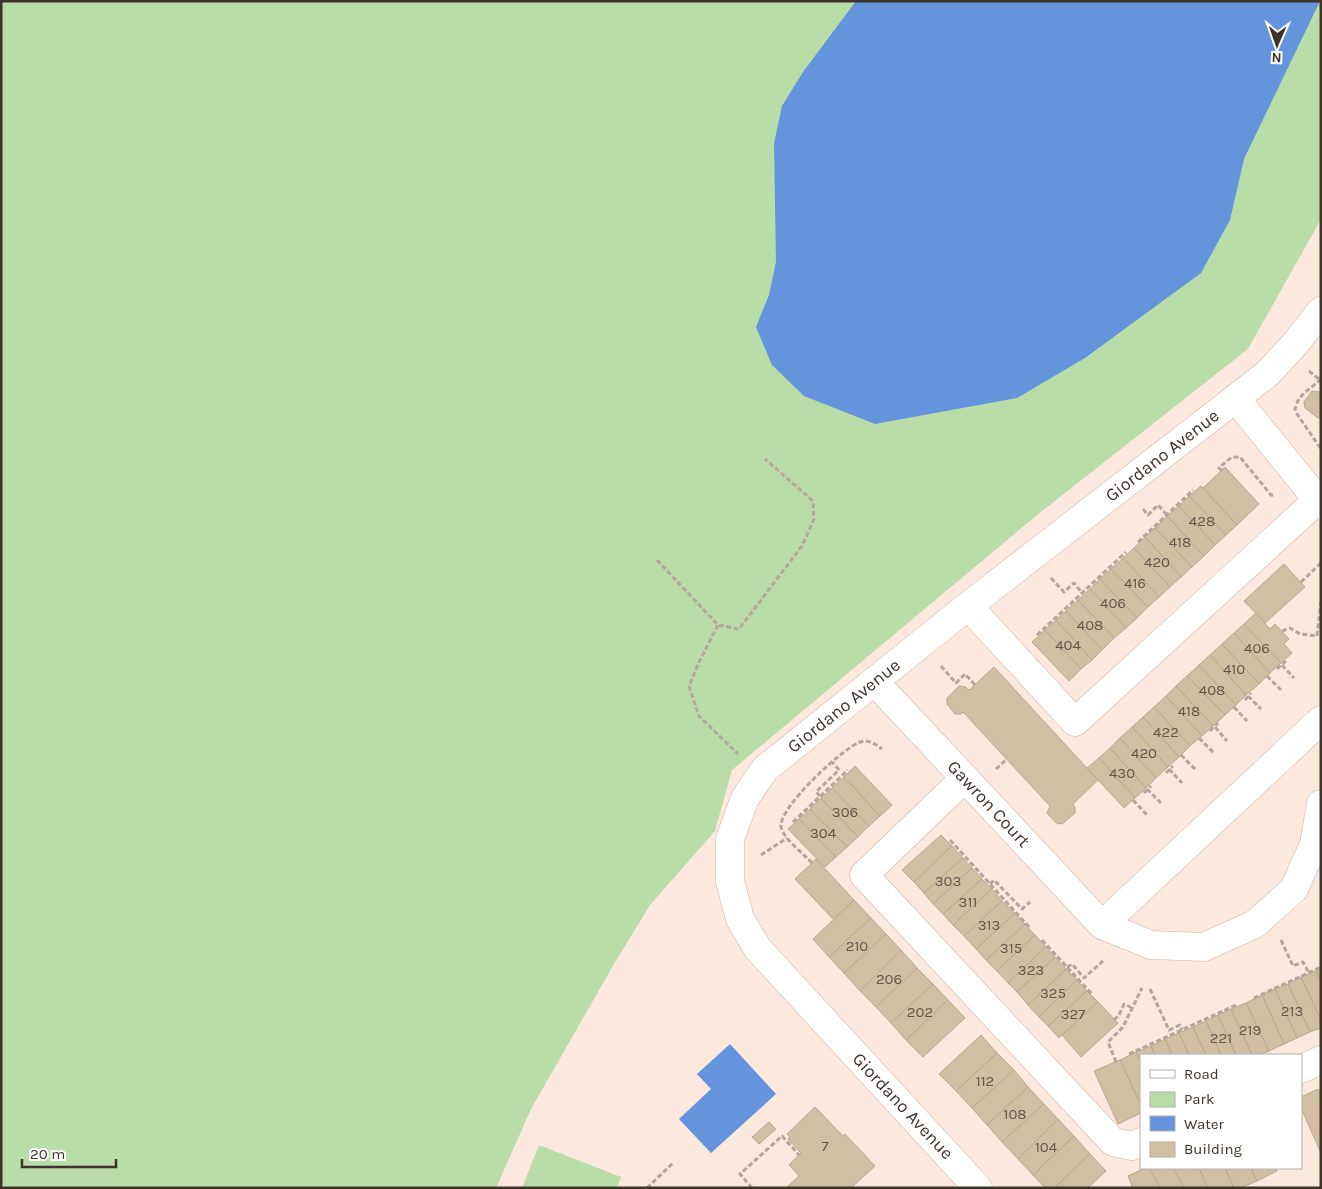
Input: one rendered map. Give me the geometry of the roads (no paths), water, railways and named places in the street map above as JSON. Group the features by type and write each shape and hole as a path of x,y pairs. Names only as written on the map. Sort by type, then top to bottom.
{"street":[{"name":"Giordano Avenue","path":"966,1184 758,949 740,919 730,881 730,839 745,798 765,769 968,606 1267,374 1294,345 1321,311"},
{"path":"968,606 1075,722 1320,500 1236,399"},
{"name":"Gawron Court","path":"874,681 1102,925 1151,944 1204,947 1255,924 1294,889 1314,844 1321,804"},
{"path":"1102,925 1321,720"},
{"path":"965,778 864,875 1113,1142 1132,1146 1140,1142"},
{"path":"1302,1069 1321,1060"}],"water":[{"path":"856,1 1320,1 1244,159 1230,220 1201,273 1085,358 1017,398 875,424 804,396 772,365 756,327 769,295 776,262 774,144 782,106 803,72"},
{"path":"730,1044 776,1094 711,1153 679,1119 711,1089 697,1074"}]}
